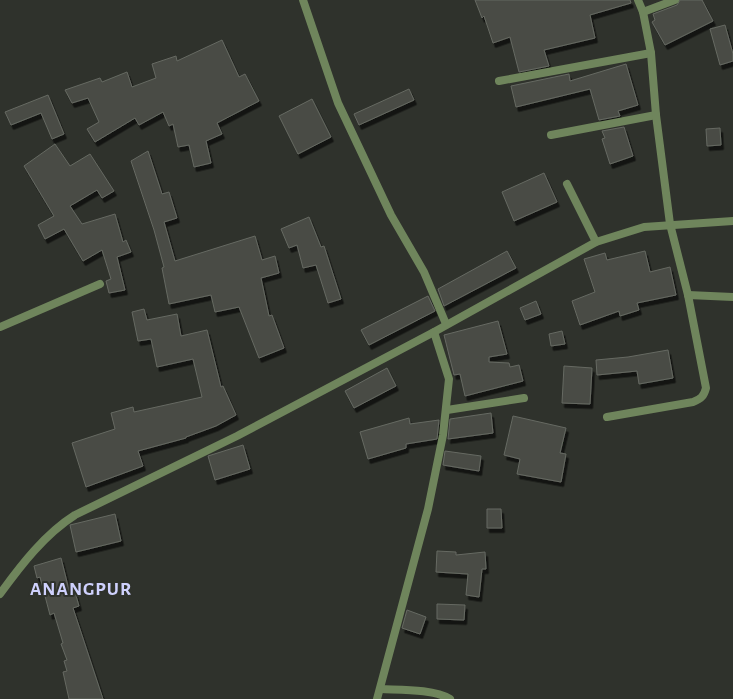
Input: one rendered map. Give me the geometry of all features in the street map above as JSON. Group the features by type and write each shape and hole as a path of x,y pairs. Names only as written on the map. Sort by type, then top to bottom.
{"street":[{"path":"303,0 338,103 391,215 424,272 446,324"},
{"path":"606,417 682,405 700,400 705,395 706,388 688,295 670,224 656,115 651,53 643,12 638,0"},
{"path":"643,12 675,0"},
{"path":"499,81 651,53"},
{"path":"551,135 656,115"},
{"path":"567,184 596,242"},
{"path":"0,592 47,536 59,525 75,515 216,447 434,332 596,242 644,227 670,224 733,221"},
{"path":"0,327 100,284"},
{"path":"688,295 733,297"},
{"path":"377,699 381,689 428,509 447,410 449,379 434,332"},
{"path":"447,410 524,398"},
{"path":"381,689 430,693 443,695 450,699"}],"building":[{"path":"475,0 630,0 631,3 590,15 595,38 544,50 549,66 519,72 510,37 493,43 484,16 482,18"},
{"path":"680,0 702,0 713,21 665,45 652,22 655,20 653,14 677,5"},
{"path":"725,25 733,54 733,61 720,65 710,29"},
{"path":"222,40 239,77 245,74 259,101 217,123 222,134 206,141 211,163 194,167 189,145 178,147 173,124 169,126 163,112 139,125 135,118 95,142 87,129 99,122 88,98 72,103 65,90 100,78 102,82 127,72 132,87 156,78 152,64 176,56 177,61"},
{"path":"626,64 638,105 618,111 620,116 599,120 590,89 516,107 511,86 569,74 570,81"},
{"path":"409,89 414,100 359,125 354,114"},
{"path":"48,95 64,134 52,139 41,113 11,125 5,112"},
{"path":"312,99 331,137 298,154 279,116"},
{"path":"624,127 633,156 610,164 602,139 605,138 602,131"},
{"path":"720,128 721,145 707,146 706,129"},
{"path":"55,144 70,166 90,154 114,191 102,198 97,190 70,206 82,224 115,214 123,242 126,240 131,252 117,257 125,290 109,293 106,281 111,279 102,250 83,261 64,229 45,239 38,225 54,216 24,166"},
{"path":"148,151 162,194 169,192 177,218 164,222 175,261 255,236 262,260 275,256 279,273 261,278 269,316 272,315 284,348 259,358 239,307 215,312 211,295 169,304 162,268 164,267 154,230 131,161"},
{"path":"544,173 557,202 514,221 502,192"},
{"path":"309,217 321,247 324,246 341,299 328,303 316,265 303,268 297,245 289,248 281,229"},
{"path":"507,251 516,268 444,306 438,289"},
{"path":"645,251 650,272 670,267 676,295 637,303 639,310 620,316 619,311 580,325 572,301 595,292 584,259 605,253 607,260"},
{"path":"428,296 435,311 369,345 361,330"},
{"path":"536,301 541,314 525,320 520,308"},
{"path":"144,309 147,320 177,314 181,336 207,330 221,387 223,386 236,415 216,426 186,438 138,451 143,466 86,487 72,443 115,429 111,413 133,407 134,412 202,397 193,359 157,367 151,339 138,341 132,312"},
{"path":"498,321 507,354 489,357 489,362 509,363 510,367 519,365 523,381 465,396 460,374 454,375 444,335"},
{"path":"562,331 565,344 551,346 549,334"},
{"path":"668,350 673,378 639,384 637,371 597,375 596,360 628,357"},
{"path":"564,366 592,368 590,404 562,403"},
{"path":"387,368 396,386 354,408 345,391"},
{"path":"491,413 493,433 448,439 450,419"},
{"path":"513,416 566,428 560,453 566,454 561,482 517,474 520,459 504,455"},
{"path":"409,418 410,424 439,420 437,439 406,444 406,448 368,459 360,432"},
{"path":"243,445 250,469 215,480 208,456"},
{"path":"445,451 481,456 479,471 443,465"},
{"path":"487,509 501,509 502,528 487,528"},
{"path":"115,514 121,541 76,552 70,525"},
{"path":"437,551 456,552 456,555 485,552 486,569 482,569 479,597 466,595 468,574 436,572"},
{"path":"61,558 70,594 75,592 79,606 73,608 103,699 69,699 63,672 67,671 64,661 67,660 61,644 63,643 54,613 50,615 40,577 37,578 34,566"},
{"path":"437,604 465,605 464,620 437,619"},
{"path":"407,610 426,617 420,634 402,628"}],"district":[{"name":"ANANGPUR","path":"81,589"}]}
